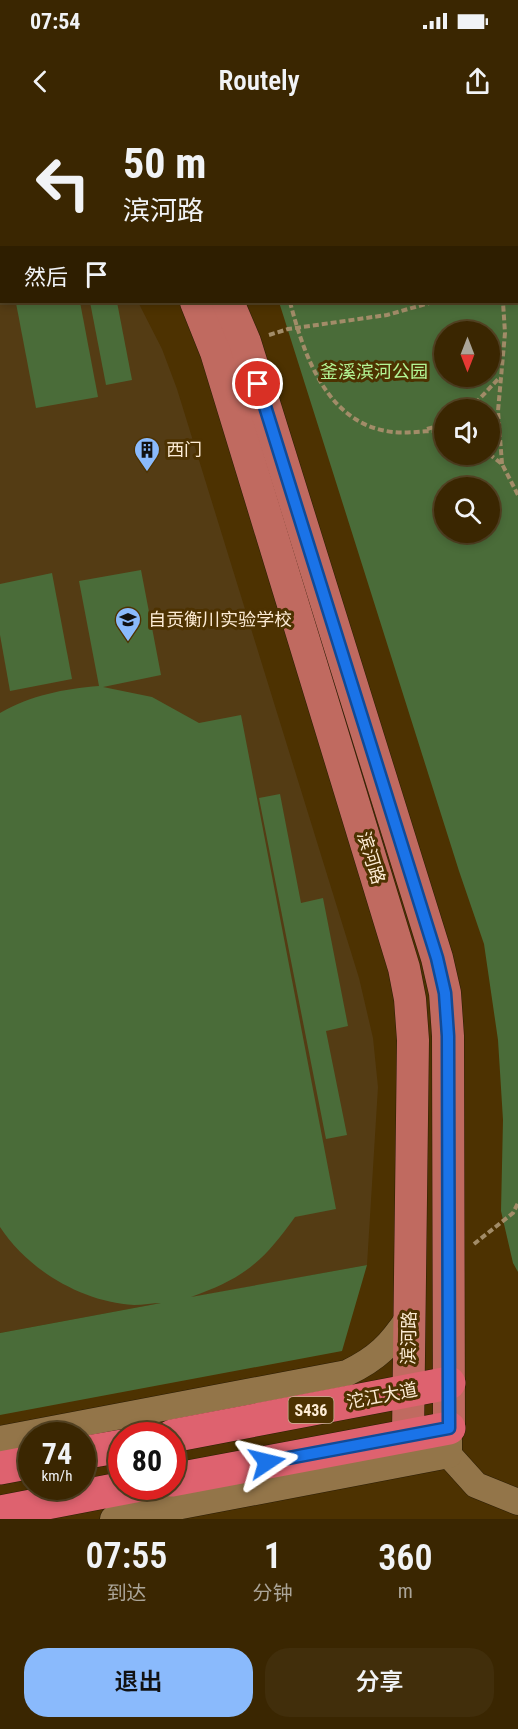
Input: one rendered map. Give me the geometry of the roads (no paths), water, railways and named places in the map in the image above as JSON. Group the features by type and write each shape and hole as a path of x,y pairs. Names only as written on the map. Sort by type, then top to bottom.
{"highway":[{"name":"沱江大道","path":"186,1433 449,1383"},
{"name":"S436","path":"186,1476 408,1435 449,1442"},
{"path":"0,1468 18,1465"},
{"path":"0,1512 108,1491"}],"main road":[{"name":"滨河路","path":"196,303 216,352 405,968 410,999 412,1040 408,1435"},
{"name":"滨河路","path":"228,303 245,342 437,958 445,993 448,1036 449,1442"}],"street":[{"path":"0,1439 347,1373 373,1360 392,1342 410,1317"},
{"path":"112,1519 449,1442 476,1485 518,1502"}],"place":[{"name":"西门","path":"147,473"},
{"name":"自贡衡川实验学校","path":"128,643"}],"park label":[{"name":"釜溪滨河公园","path":"374,372"}]}
